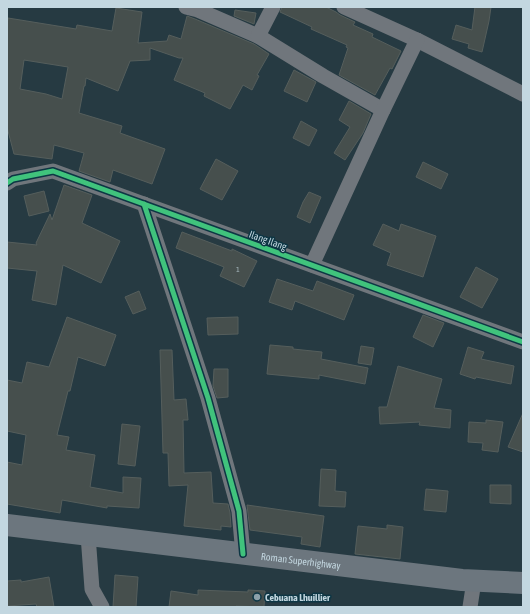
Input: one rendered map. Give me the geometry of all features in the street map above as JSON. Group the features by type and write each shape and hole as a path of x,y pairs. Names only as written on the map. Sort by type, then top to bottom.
{"main road":[{"name":"Roman Superhighway","path":"7,525 462,580 523,583"}],"street":[{"path":"186,7 198,10 258,36 323,76 383,110"},
{"path":"258,36 273,7"},
{"path":"344,7 417,40 523,94"},
{"path":"312,265 383,110 417,40"},
{"name":"Ilang Ilang","path":"7,183 13,179 53,171 523,342"},
{"path":"144,204 208,398 240,511 243,554"},
{"path":"88,535 92,590 102,607"},
{"path":"470,607 474,581"}],"building":[{"path":"282,7 326,7 355,22 353,25 373,34 372,37 401,51 392,69 390,68 375,95 339,75 348,48 346,47 347,45 311,29 312,27 280,12"},
{"path":"475,7 491,7 482,52 468,48 469,44 452,39 456,25 472,30"},
{"path":"116,8 142,12 138,43 167,41 169,35 181,39 187,16 254,44 269,54 257,75 259,76 252,90 243,85 230,109 204,96 205,93 174,80 183,58 150,48 150,60 130,61 118,91 86,78 79,113 122,126 120,133 165,149 152,184 113,170 110,182 79,171 84,153 54,145 52,159 14,154 7,127 8,18 76,29 77,25 112,31","holes":["24,60 68,67 62,99 20,89"]},
{"path":"235,10 256,13 254,24 234,16"},
{"path":"294,70 316,82 307,102 284,91"},
{"path":"349,101 371,114 363,133 345,160 334,153 350,127 339,120"},
{"path":"301,121 317,130 309,146 293,138"},
{"path":"216,159 238,171 222,200 200,189"},
{"path":"423,162 448,174 441,189 416,177"},
{"path":"64,185 92,195 82,223 120,241 101,283 63,265 56,305 32,300 37,271 7,268 7,242 37,245 36,243 50,214 52,220"},
{"path":"44,191 49,211 29,216 24,196"},
{"path":"309,192 321,197 310,223 297,217"},
{"path":"383,224 399,231 401,224 436,236 423,277 387,265 391,253 373,245"},
{"path":"182,232 232,251 232,249 257,261 244,287 220,276 224,267 176,248"},
{"path":"476,267 498,279 482,308 460,297"},
{"path":"277,279 313,291 317,281 354,295 344,320 295,301 292,310 269,302"},
{"path":"139,291 146,309 133,314 125,297"},
{"path":"423,315 444,323 433,347 413,337"},
{"path":"67,317 116,335 105,366 78,357 57,435 69,437 66,450 95,455 90,487 123,493 123,477 141,478 139,508 107,506 107,508 62,500 60,513 7,504 7,462 22,465 26,435 7,431 7,380 22,383 27,362 49,367"},
{"path":"238,317 238,334 208,335 207,318"},
{"path":"270,345 322,352 321,359 368,368 365,384 319,375 319,379 267,374"},
{"path":"361,346 374,348 371,365 358,363"},
{"path":"468,347 484,352 481,359 514,366 511,384 476,377 475,379 460,374"},
{"path":"160,350 172,350 174,400 186,399 188,420 183,420 184,473 211,472 213,503 228,504 231,527 221,526 221,530 184,526 188,485 169,486 168,453 163,453"},
{"path":"398,366 442,379 434,408 451,410 450,428 419,425 420,422 380,424 379,407 387,407"},
{"path":"214,369 228,369 228,397 217,398 213,386"},
{"path":"523,413 523,452 508,447"},
{"path":"486,420 503,422 498,452 482,450 483,443 468,442 469,422 486,423"},
{"path":"122,424 140,426 135,466 118,464"},
{"path":"321,469 336,470 335,491 346,492 345,507 319,506"},
{"path":"490,485 511,485 511,504 490,503"},
{"path":"426,489 448,491 446,512 424,510"},
{"path":"247,505 324,516 320,547 301,544 302,537 250,530"},
{"path":"387,525 403,527 400,559 355,554 358,526 387,529"},
{"path":"115,575 138,577 136,607 113,607"},
{"path":"49,577 54,607 37,607 36,604 7,606 7,581 21,580 21,582"},
{"path":"198,590 248,592 248,590 265,591 264,607 169,607 171,591 198,595"}],"cycle path":[{"path":"7,183 13,179 53,171 523,342"},
{"path":"144,204 208,398 239,511 243,554"}],"place":[{"name":"Cebuana Lhuillier","path":"257,597"}]}
